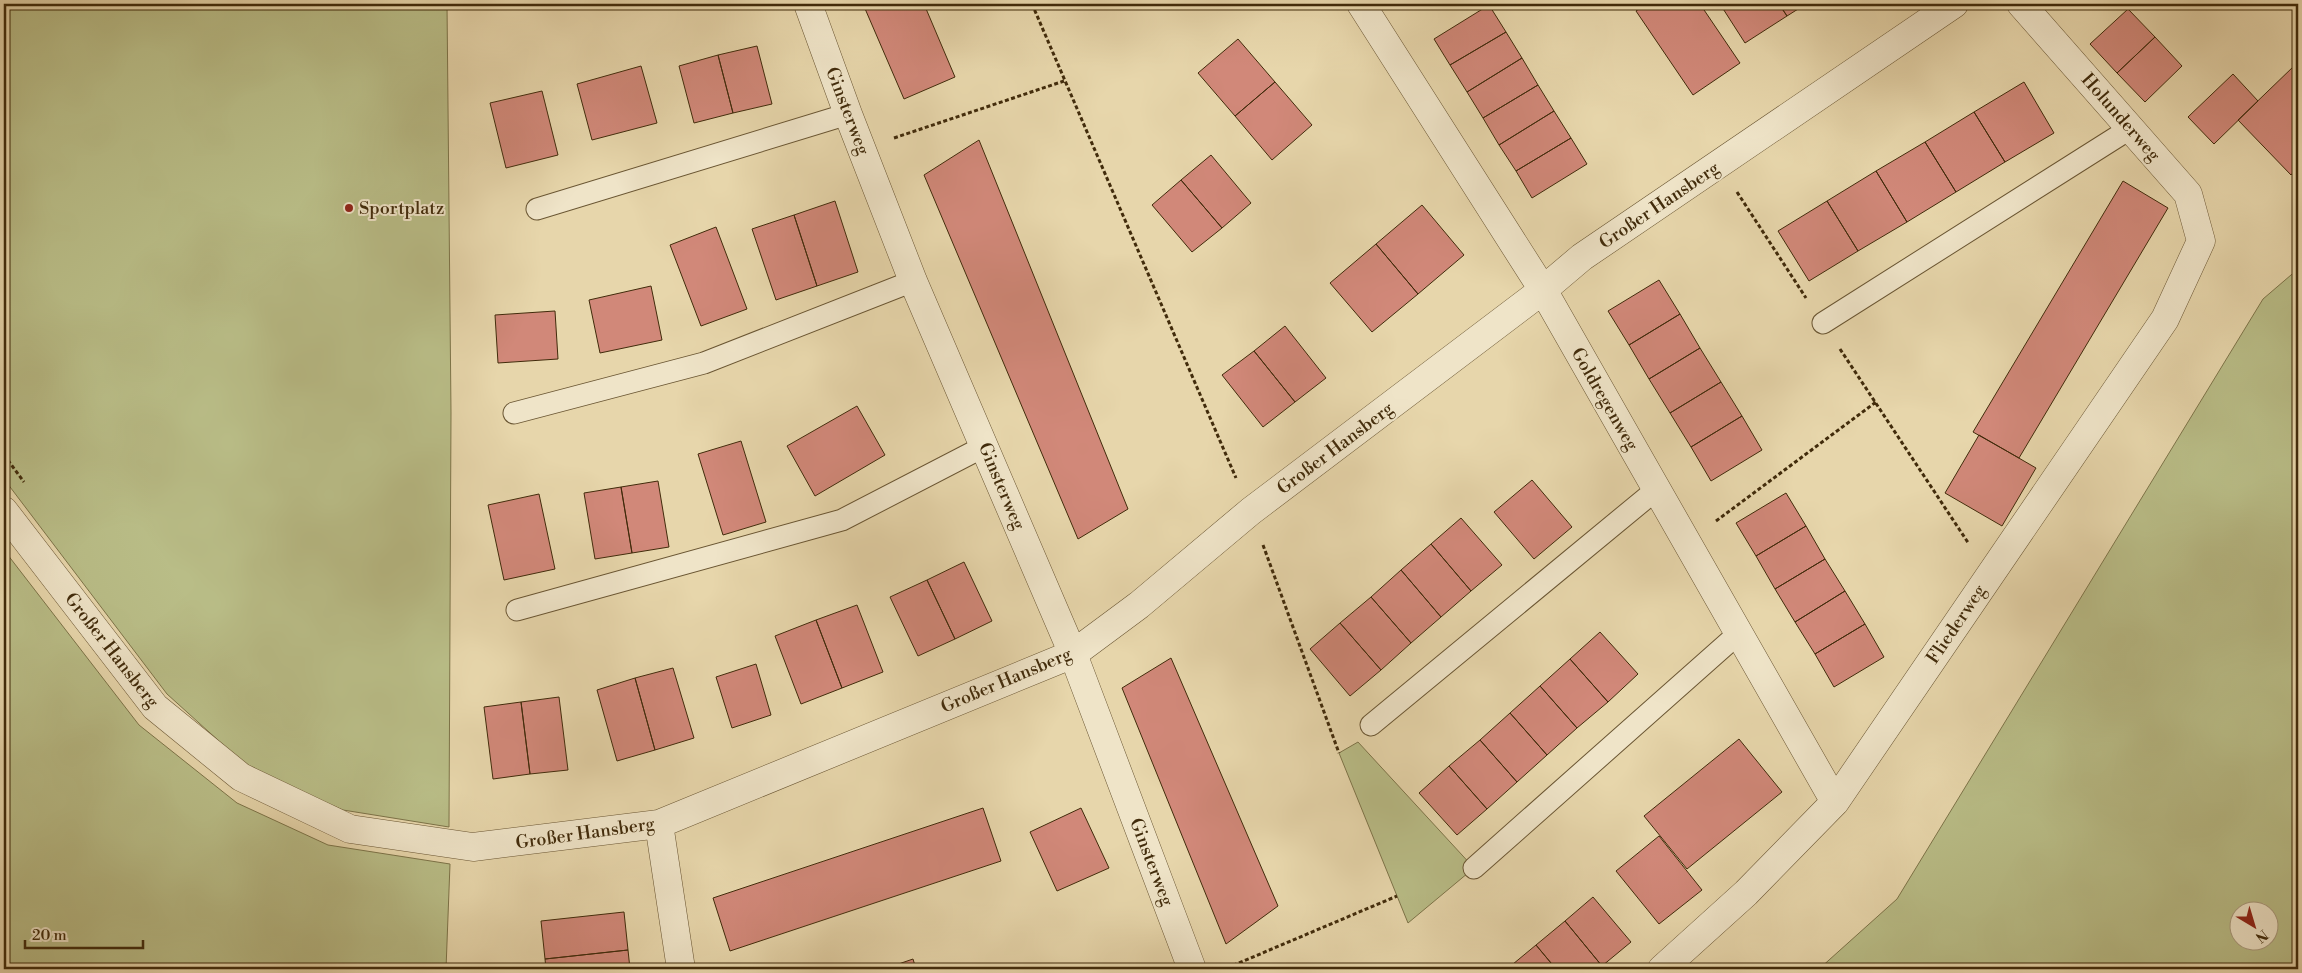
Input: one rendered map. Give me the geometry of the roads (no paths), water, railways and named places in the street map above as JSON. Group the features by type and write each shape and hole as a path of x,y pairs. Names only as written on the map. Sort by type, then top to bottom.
{"street":[{"name":"Ginsterweg","path":"808,4 848,114 913,281 1073,654 1192,969"},
{"name":"Goldregenweg","path":"1361,4 1543,290 1835,802"},
{"name":"Großer Hansberg","path":"4,511 155,707 241,777 350,829 473,847 660,824 1073,654 1139,605 1251,511 1543,290 1582,258 1954,4"},
{"name":"Holunderweg","path":"2021,4 2188,194 2201,241"},
{"name":"Fliederweg","path":"1662,969 1746,892 1835,802 2165,319 2201,241"},
{"path":"660,824 681,969"}],"lane":[{"path":"537,209 848,114"},
{"path":"1823,322 2131,128"},
{"path":"514,413 704,363 913,281"},
{"path":"517,610 842,520 985,446"},
{"path":"1371,725 1657,489"},
{"path":"1474,868 1739,632"}],"place":[{"name":"Sportplatz","path":"349,208"}]}
